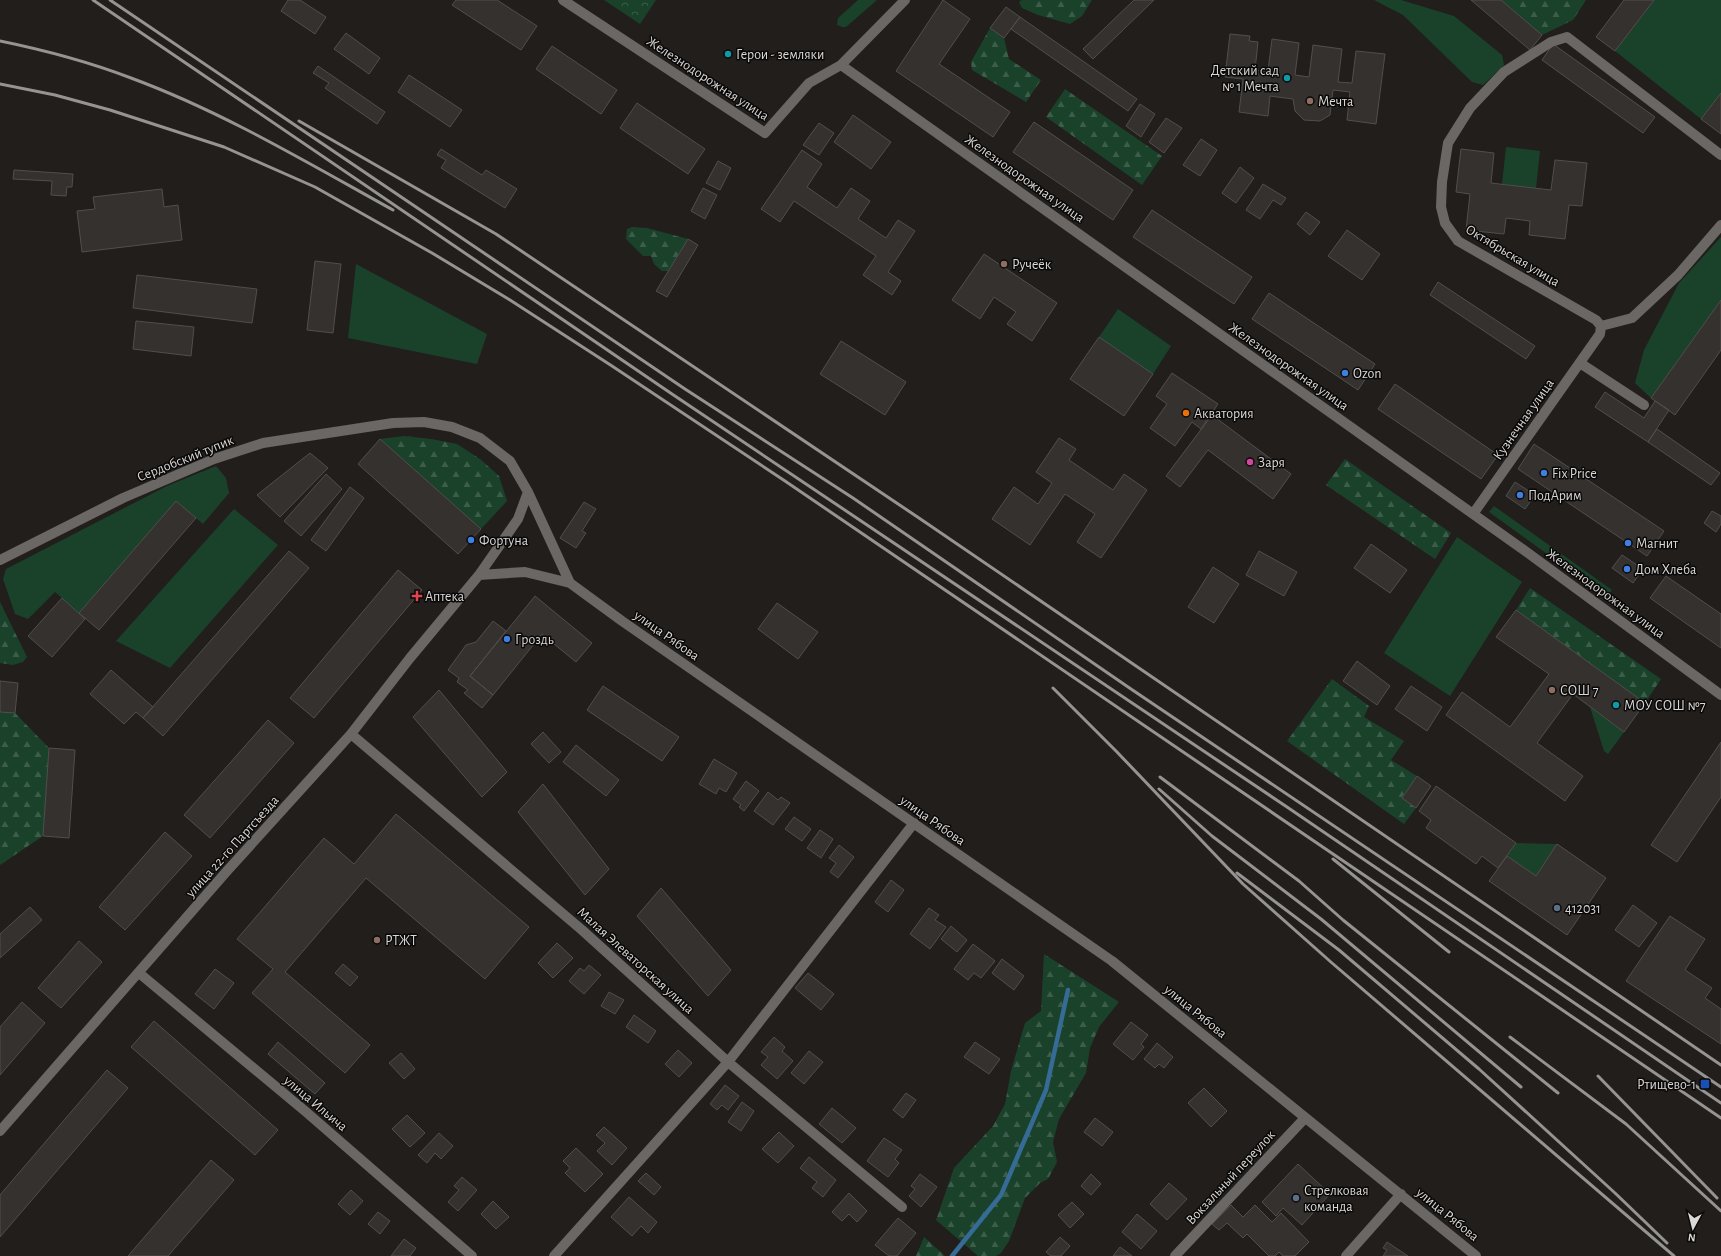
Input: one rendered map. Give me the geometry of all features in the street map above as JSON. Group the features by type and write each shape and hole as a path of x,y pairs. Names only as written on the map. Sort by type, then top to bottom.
{"street":[{"name":"Железнодорожная улица","path":"563,0 765,133 809,83 841,65 1473,514 1721,695"},
{"path":"841,65 905,0"},
{"name":"Октябрьская улица","path":"1601,326 1596,320 1458,241 1445,223 1441,207 1442,182 1448,143 1470,108 1504,72 1551,42 1566,37 1721,155"},
{"path":"1601,326 1632,318 1678,275 1721,224"},
{"name":"Кузнечная улица","path":"1473,514 1600,334 1601,326"},
{"path":"1580,363 1644,405"},
{"name":"улица Рябова","path":"393,423 424,422 452,427 480,438 510,461 528,492 570,583 629,626 1112,961 1476,1256"},
{"name":"Сердобский тупик","path":"0,560 123,498 214,459 263,443 393,423"},
{"name":"улица 22-го Партсъезда","path":"0,1131 227,871 351,734 410,658 479,575 518,519 528,492"},
{"path":"479,575 525,572 570,583"},
{"name":"Малая Элеваторская улица","path":"351,734 582,930 728,1062 902,1207"},
{"path":"554,1256 728,1062 914,824"},
{"name":"улица Ильича","path":"139,973 300,1106 472,1256"},
{"name":"Вокзальный переулок","path":"1175,1256 1306,1118"},
{"path":"1346,1256 1401,1194"}],"green space":[{"path":"604,0 656,0 640,24"},
{"path":"858,0 877,0 846,27 837,25 838,18"},
{"path":"1022,0 1092,0 1082,16 1070,24 1038,15 1022,8 1019,2"},
{"path":"1374,0 1401,0 1454,16 1502,55 1504,65 1483,85 1472,82 1403,15"},
{"path":"1501,0 1586,0 1573,20 1542,35"},
{"path":"1654,0 1721,0 1721,93 1701,119 1615,51"},
{"path":"990,28 1004,38 1009,59 1041,80 1026,102 972,70 971,62"},
{"path":"1065,89 1162,156 1142,185 1046,117"},
{"path":"1506,147 1540,151 1536,188 1502,184"},
{"path":"632,227 647,228 688,239 668,271 662,271 654,264 651,256 643,256 626,239 627,229"},
{"path":"1721,237 1721,300 1651,398 1635,383 1644,350 1679,283"},
{"path":"356,264 487,334 477,364 348,338"},
{"path":"1118,309 1171,346 1153,374 1099,337"},
{"path":"404,436 457,444 480,459 499,476 507,501 481,529 380,439"},
{"path":"1345,459 1451,533 1435,559 1326,485"},
{"path":"216,466 226,478 229,493 203,524 176,501 79,613 55,592 28,619 15,614 3,579 6,569 167,486"},
{"path":"1494,506 1612,590 1607,597 1489,512"},
{"path":"234,509 278,545 170,668 116,641"},
{"path":"1457,537 1522,582 1450,696 1384,653"},
{"path":"1530,588 1661,679 1645,703 1516,610"},
{"path":"0,602 27,657 23,662 13,665 0,663"},
{"path":"1332,679 1369,706 1364,717 1404,741 1391,760 1417,776 1402,797 1416,808 1404,824 1287,741"},
{"path":"1590,707 1624,732 1608,754 1604,751"},
{"path":"0,712 15,713 49,748 43,836 0,865"},
{"path":"1516,843 1557,844 1536,876 1507,856"},
{"path":"1044,954 1119,1002 1099,1027 1090,1048 1086,1073 1059,1119 1053,1142 1057,1162 1048,1179 1040,1183 1025,1198 1009,1241 1001,1253 996,1256 978,1256 936,1220 954,1168 993,1126 1005,1104 1011,1071 1025,1023 1041,1011"},
{"path":"924,1237 945,1256 916,1256"}],"building":[{"path":"288,0 300,0 326,17 315,34 281,11"},
{"path":"456,0 497,0 537,26 521,50 452,5"},
{"path":"943,0 970,19 939,64 1010,112 993,137 896,71"},
{"path":"1134,0 1154,0 1093,59 1083,49"},
{"path":"1471,0 1501,0 1542,35 1530,50"},
{"path":"1624,0 1654,0 1615,51 1596,37"},
{"path":"1006,7 1020,17 1004,38 990,28"},
{"path":"1020,17 1137,99 1128,111 1011,29"},
{"path":"346,33 380,58 369,74 334,49"},
{"name":"Детский сад № 1 Мечта","path":"1230,34 1250,36 1249,41 1258,42 1255,70 1268,71 1272,39 1299,43 1295,75 1309,77 1313,45 1342,49 1338,82 1352,83 1356,51 1385,54 1376,124 1347,120 1350,92 1333,90 1330,115 1320,121 1304,120 1295,111 1293,99 1270,96 1268,116 1239,112 1243,79 1225,77"},
{"path":"1553,44 1655,117 1643,133 1542,60"},
{"path":"552,46 617,90 601,114 536,69"},
{"path":"318,66 385,112 377,124 325,88 329,83 313,73"},
{"path":"409,75 462,110 450,127 398,92"},
{"path":"1721,93 1721,134 1701,119"},
{"path":"637,103 705,149 688,174 620,128"},
{"path":"1140,104 1155,114 1141,137 1126,126"},
{"path":"853,115 891,142 871,169 834,142"},
{"path":"1166,118 1182,128 1164,153 1149,142"},
{"path":"1034,122 1133,190 1113,220 1013,152"},
{"path":"819,123 834,133 819,155 803,145"},
{"path":"1201,139 1217,150 1200,176 1183,165"},
{"path":"441,149 482,175 486,170 517,189 505,208 441,168 446,160 437,155"},
{"path":"1461,149 1494,153 1491,183 1551,190 1555,160 1587,163 1582,206 1569,205 1565,239 1529,235 1530,221 1506,218 1504,234 1466,230 1470,194 1456,192"},
{"path":"802,150 822,164 807,187 837,208 851,188 870,201 858,219 886,238 898,220 915,231 888,272 901,281 892,295 863,275 876,256 794,201 780,222 761,209"},
{"path":"718,161 731,168 720,190 706,183"},
{"path":"1240,167 1254,178 1236,203 1222,193"},
{"path":"14,170 73,174 72,187 67,187 66,196 51,195 52,181 13,179"},
{"path":"1263,184 1286,198 1281,205 1273,200 1260,219 1246,210"},
{"path":"703,188 717,195 705,219 691,211"},
{"path":"162,189 164,207 178,205 182,240 82,252 77,211 95,209 93,197"},
{"path":"1152,210 1252,277 1234,304 1133,237"},
{"path":"1306,212 1320,222 1310,235 1297,224"},
{"path":"1347,230 1380,254 1362,280 1328,256"},
{"path":"688,239 698,245 667,297 656,291"},
{"path":"984,254 1057,303 1032,341 1007,324 1016,312 994,297 980,319 952,300"},
{"path":"315,261 341,264 333,333 307,330"},
{"path":"137,275 257,289 252,323 133,308"},
{"path":"1438,282 1535,346 1526,359 1430,295"},
{"path":"1269,293 1375,364 1358,390 1252,319"},
{"path":"1721,300 1721,350 1675,415 1651,398"},
{"path":"136,321 194,327 191,356 133,349"},
{"path":"1099,337 1153,374 1124,416 1070,379"},
{"path":"841,341 906,382 885,415 820,374"},
{"name":"Акватория","path":"1172,373 1218,404 1201,429 1192,422 1175,446 1150,428 1167,404 1156,396"},
{"path":"1395,384 1498,455 1481,479 1378,409"},
{"path":"1605,392 1644,418 1655,401 1669,410 1648,442 1595,407"},
{"name":"Заря","path":"1212,415 1291,474 1273,499 1208,450 1180,487 1166,476"},
{"path":"1657,429 1720,473 1711,485 1648,442"},
{"path":"1059,438 1076,449 1069,460 1113,490 1124,474 1147,490 1101,558 1077,542 1095,514 1065,494 1030,545 992,519 1014,487 1038,504 1052,483 1036,472"},
{"path":"380,439 481,529 458,554 358,464"},
{"path":"1534,444 1664,531 1647,556 1518,469"},
{"path":"310,453 328,468 280,517 257,495"},
{"path":"326,474 342,489 301,536 284,521"},
{"name":"ПодАрим","path":"1515,482 1535,495 1525,509 1506,496"},
{"path":"350,487 364,498 326,551 311,540"},
{"path":"176,501 196,518 99,630 79,613"},
{"path":"584,502 596,509 582,531 586,533 576,548 560,538"},
{"path":"1712,511 1721,516 1721,524 1716,532 1704,523"},
{"path":"1371,544 1407,570 1390,593 1354,568"},
{"path":"289,551 309,568 163,736 143,718"},
{"path":"1259,551 1297,572 1284,596 1246,575"},
{"name":"Дом Хлеба","path":"1622,555 1643,569 1633,583 1612,568"},
{"path":"1213,567 1239,584 1214,623 1188,607"},
{"path":"398,570 422,590 314,718 290,698"},
{"path":"1666,576 1721,614 1721,648 1650,598"},
{"path":"535,596 592,643 576,662 542,634 493,695 470,676"},
{"path":"62,598 85,619 52,657 28,636"},
{"path":"777,603 818,632 798,659 758,629"},
{"name":"МОУ СОШ №7","path":"1516,610 1645,703 1624,732 1573,694 1537,743 1583,776 1565,801 1446,715 1462,692 1510,727 1549,674 1496,637"},
{"path":"493,621 506,631 470,676 493,695 482,708 464,693 468,690 457,682 459,678 448,670 466,645 476,642"},
{"path":"1357,661 1390,686 1377,705 1343,681"},
{"path":"111,670 153,707 143,718 136,712 124,724 90,694"},
{"path":"0,681 18,683 15,713 0,712"},
{"path":"603,686 679,737 662,761 587,710"},
{"path":"1411,686 1442,707 1427,731 1395,709"},
{"path":"439,690 507,772 482,797 413,717"},
{"path":"268,720 294,743 210,838 184,815"},
{"path":"543,732 561,752 549,763 531,744"},
{"path":"1721,742 1721,797 1677,862 1651,845"},
{"path":"576,745 619,780 606,796 563,762"},
{"path":"49,748 75,750 69,838 43,836"},
{"path":"714,759 737,773 726,792 719,788 716,794 699,784"},
{"path":"1417,776 1431,786 1416,808 1402,798"},
{"path":"746,781 759,791 744,811 739,807 741,805 733,799"},
{"path":"543,784 609,869 585,895 518,812"},
{"path":"1436,786 1516,843 1498,868 1482,856 1476,864 1426,828 1431,820 1419,811"},
{"path":"768,792 778,800 781,797 790,803 773,825 754,811"},
{"path":"396,814 529,927 485,979 366,878 285,972 370,1045 345,1073 252,993 273,969 237,939 324,838 354,864"},
{"path":"794,817 811,829 802,841 785,829"},
{"path":"820,830 833,839 821,858 807,848"},
{"path":"165,832 192,856 125,930 99,907"},
{"name":"412031","path":"1557,844 1606,878 1567,935 1489,881 1507,856 1536,876"},
{"path":"839,845 854,857 838,878 830,872 836,863 829,858"},
{"path":"891,880 904,890 888,912 875,902"},
{"path":"661,888 731,970 708,996 637,916"},
{"path":"1633,905 1657,923 1639,947 1615,930"},
{"path":"30,907 42,920 0,958 0,934"},
{"path":"929,908 939,915 935,920 946,927 930,949 910,934"},
{"name":"Ртищево-1","path":"1670,916 1705,939 1685,970 1712,988 1705,998 1721,1009 1721,1044 1626,981"},
{"path":"951,926 967,940 957,952 941,939"},
{"path":"79,941 102,962 61,1008 38,988"},
{"path":"557,943 573,958 553,978 538,963"},
{"path":"973,944 995,961 981,978 974,973 968,980 954,969"},
{"path":"1002,959 1024,976 1014,990 992,973"},
{"path":"343,964 358,977 350,986 335,973"},
{"path":"589,965 601,975 584,994 569,981 580,968 584,971"},
{"path":"215,969 234,983 214,1009 195,994"},
{"path":"808,973 834,994 821,1010 795,988"},
{"path":"609,992 624,1000 615,1014 601,1006"},
{"path":"22,1002 45,1023 0,1075 0,1027"},
{"path":"634,1015 656,1031 648,1043 626,1027"},
{"path":"154,1021 278,1130 255,1155 131,1047"},
{"path":"1131,1022 1148,1035 1141,1044 1144,1047 1133,1060 1113,1044"},
{"path":"774,1037 785,1047 782,1051 793,1061 777,1079 761,1065 768,1057 761,1052"},
{"path":"278,1042 325,1083 315,1094 268,1054"},
{"path":"975,1042 1000,1059 989,1074 964,1057"},
{"path":"1157,1043 1173,1057 1164,1068 1159,1064 1155,1068 1144,1059"},
{"path":"678,1050 692,1063 679,1077 665,1064"},
{"path":"809,1051 823,1062 804,1084 791,1073"},
{"path":"401,1053 415,1069 404,1079 389,1063"},
{"path":"107,1070 128,1088 0,1237 0,1195"},
{"path":"725,1085 739,1096 728,1110 722,1105 717,1110 710,1104"},
{"path":"1204,1088 1227,1111 1211,1127 1188,1103"},
{"path":"906,1093 916,1100 903,1118 893,1110"},
{"path":"742,1102 754,1111 741,1131 728,1122"},
{"path":"832,1108 856,1128 842,1143 819,1124"},
{"path":"407,1115 425,1133 410,1147 392,1129"},
{"path":"1095,1118 1113,1132 1102,1146 1084,1132"},
{"path":"604,1127 627,1148 612,1165 597,1151 605,1143 596,1135"},
{"path":"779,1132 794,1146 778,1163 762,1149"},
{"path":"439,1133 453,1146 441,1159 435,1153 427,1163 418,1155"},
{"path":"884,1138 902,1150 895,1159 899,1163 888,1177 867,1161"},
{"path":"576,1148 603,1174 585,1192 565,1173 570,1168 563,1161"},
{"path":"809,1157 836,1180 823,1197 812,1188 817,1182 800,1168"},
{"path":"211,1160 234,1180 168,1256 128,1256"},
{"name":"Стрелковая команда","path":"1298,1164 1330,1194 1302,1225 1283,1208 1276,1216 1262,1202"},
{"path":"646,1173 661,1187 654,1195 638,1181"},
{"path":"920,1174 937,1187 921,1207 909,1196 915,1189 911,1186"},
{"path":"1091,1174 1101,1184 1091,1195 1081,1186"},
{"path":"462,1177 477,1190 458,1211 448,1202 459,1190 454,1186"},
{"path":"1169,1183 1187,1199 1167,1220 1150,1204"},
{"path":"351,1190 363,1201 350,1215 338,1204"},
{"path":"849,1193 867,1211 857,1222 849,1214 842,1221 832,1212"},
{"path":"629,1197 657,1222 648,1233 641,1226 632,1236 611,1217"},
{"path":"493,1201 509,1217 496,1229 481,1214"},
{"path":"1072,1202 1084,1214 1070,1228 1058,1215"},
{"path":"1231,1205 1243,1217 1255,1205 1272,1222 1281,1213 1309,1242 1295,1256 1283,1256 1279,1252 1275,1256 1269,1256 1247,1234 1243,1238 1227,1223 1219,1230 1212,1224"},
{"path":"378,1212 390,1221 380,1234 368,1224"},
{"path":"1137,1214 1157,1231 1141,1249 1122,1232"},
{"path":"898,1218 916,1233 897,1256 889,1256 875,1245"},
{"path":"1060,1237 1070,1246 1061,1256 1051,1256 1046,1252"},
{"path":"404,1239 416,1248 410,1256 391,1256"},
{"path":"1387,1242 1408,1256 1383,1256 1387,1250 1383,1248"},
{"path":"1120,1247 1132,1256 1113,1256"}],"waterway":[{"path":"952,1256 1001,1195 1046,1090 1068,990"}],"railway":[{"path":"93,0 672,394 1287,807 1721,1103"},
{"path":"110,0 685,389 853,498 1131,689 1721,1087"},
{"path":"0,41 50,52 115,72 199,106 265,139 393,210"},
{"path":"0,84 55,95 110,110 224,147 315,187 432,253 510,300 785,481 1721,1118"},
{"path":"299,121 496,234 919,518 1721,1065"},
{"path":"1053,688 1117,752 1243,884 1332,963 1674,1256"},
{"path":"1160,777 1299,881 1343,920 1558,1093"},
{"path":"1159,789 1212,836 1321,919 1521,1087"},
{"path":"1333,859 1449,952"},
{"path":"1237,873 1339,950 1479,1069 1615,1193 1667,1243"},
{"path":"1510,1037 1626,1124 1721,1211"},
{"path":"1598,1076 1717,1198"}],"place":[{"name":"Герои - земляки","path":"728,54"},
{"name":"Детский сад № 1 Мечта","path":"1287,78"},
{"name":"Мечта","path":"1310,101"},
{"name":"Ручеёк","path":"1004,264"},
{"name":"Ozon","path":"1345,373"},
{"name":"Акватория","path":"1186,413"},
{"name":"Заря","path":"1250,462"},
{"name":"Fix Price","path":"1544,473"},
{"name":"ПодАрим","path":"1520,495"},
{"name":"Фортуна","path":"471,540"},
{"name":"Магнит","path":"1628,543"},
{"name":"Дом Хлеба","path":"1627,569"},
{"name":"Аптека","path":"417,596"},
{"name":"Гроздь","path":"507,639"},
{"name":"СОШ 7","path":"1552,690"},
{"name":"МОУ СОШ №7","path":"1616,705"},
{"name":"412031","path":"1557,908"},
{"name":"РТЖТ","path":"377,940"},
{"name":"Ртищево-1","path":"1705,1084"},
{"name":"Стрелковая команда","path":"1296,1198"}]}
